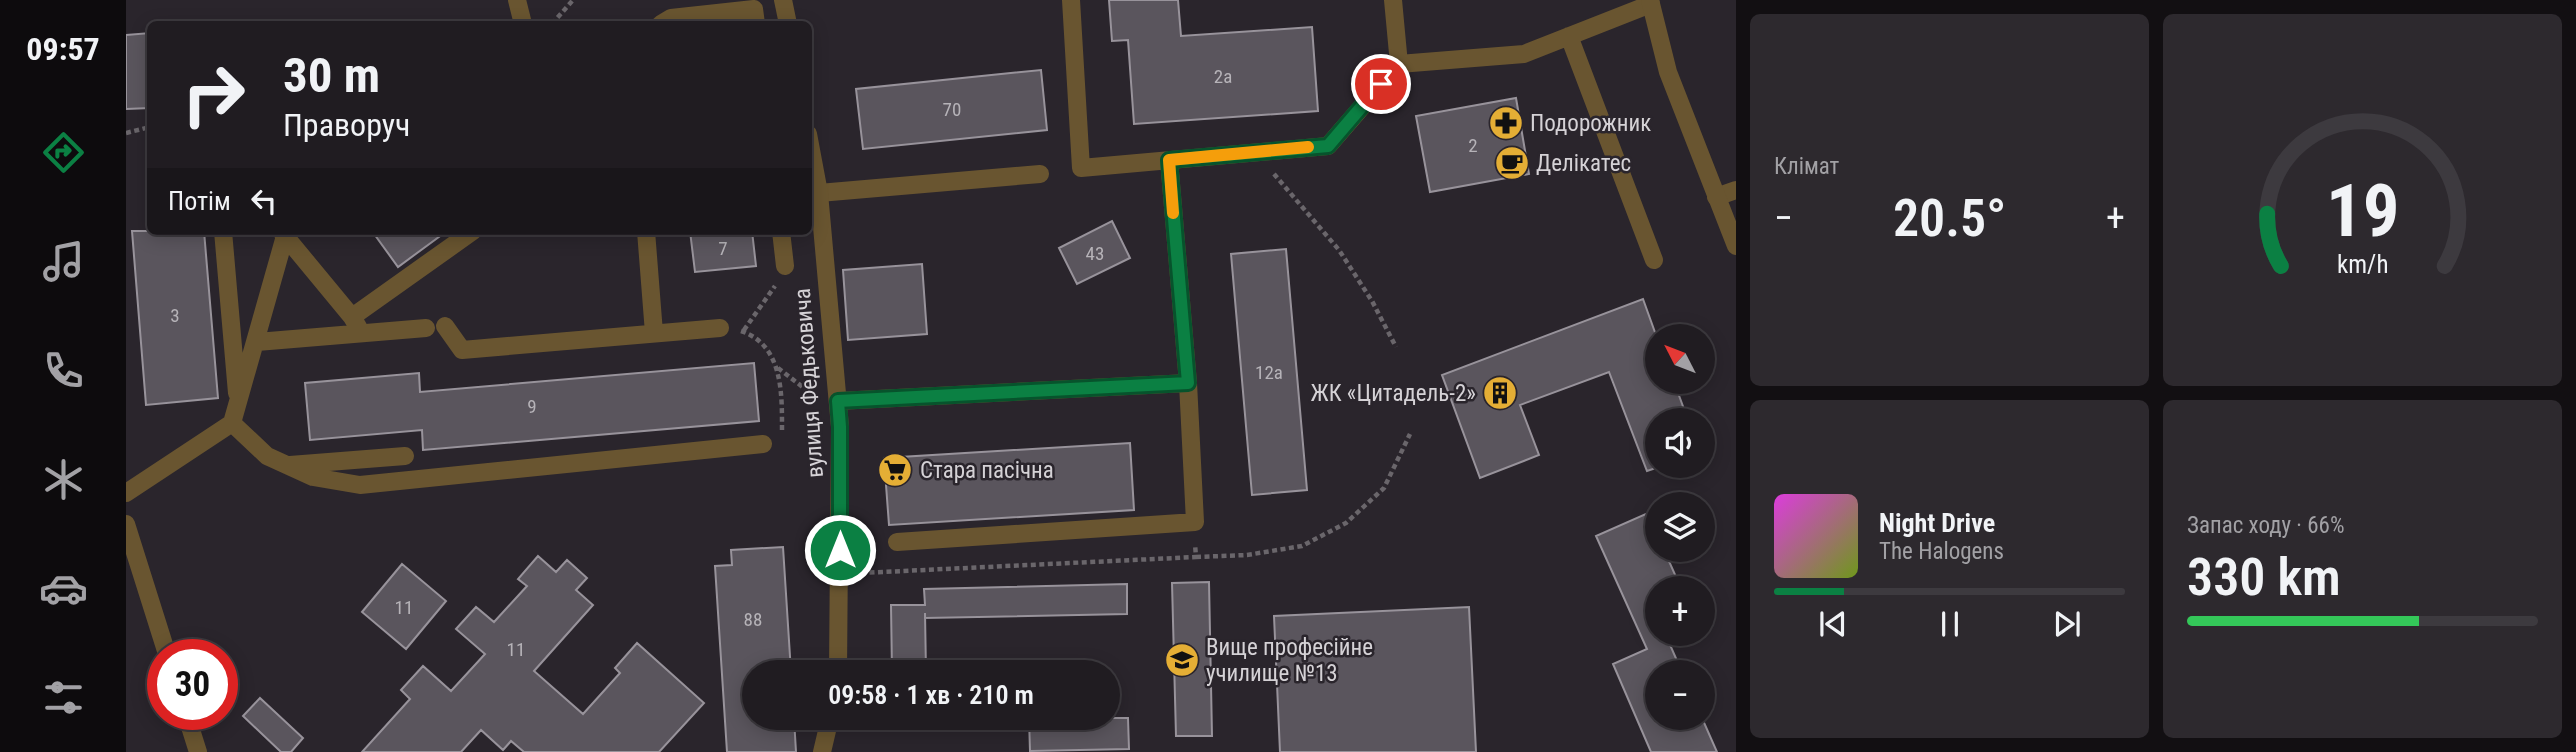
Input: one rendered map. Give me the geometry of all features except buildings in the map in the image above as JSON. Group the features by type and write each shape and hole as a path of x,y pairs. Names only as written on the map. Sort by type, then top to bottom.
{"street":[{"path":"517,0 522,21"},
{"path":"783,0 787,21"},
{"path":"1072,0 1081,168 1328,146 1399,64 1524,54 1650,2 1668,72 1736,246"},
{"path":"1393,0 1399,64"},
{"path":"666,21 671,18 754,9 756,21"},
{"path":"1569,36 1654,260"},
{"name":"вулиця Федьковича","path":"812,154 820,193 840,427 838,660"},
{"path":"897,542 1195,522 1188,383 1169,160"},
{"path":"820,193 1040,174"},
{"path":"1716,197 1736,190"},
{"path":"223,235 238,403"},
{"path":"126,493 232,423 257,342 284,235"},
{"path":"287,235 357,325"},
{"path":"357,325 468,235"},
{"path":"646,235 654,333"},
{"path":"781,235 785,266"},
{"path":"257,342 357,325 426,328"},
{"path":"445,326 462,350 720,328"},
{"path":"838,401 1188,383"},
{"path":"232,423 267,456 313,477 360,485 763,444"},
{"path":"287,465 405,456"},
{"path":"126,524 162,639"},
{"path":"191,730 198,752"},
{"path":"822,752 827,730"}],"path":[{"path":"555,21 573,0"},
{"path":"126,133 147,128"},
{"path":"1255,152 1339,250 1372,300 1396,347"},
{"path":"743,331 753,320 785,266"},
{"path":"720,328 743,331 764,343 777,368 783,430"},
{"path":"777,368 807,392 838,401"},
{"path":"840,574 1247,555 1302,545 1346,523 1384,488 1410,434"},
{"path":"1195,522 1196,557"}],"slow traffic":[{"path":"1173,213 1169,160 1308,147"}],"place":[{"name":"Подорожник","path":"1506,123"},
{"name":"Делікатес","path":"1512,163"},
{"name":"ЖК «Цитадель-2»","path":"1500,393"},
{"name":"Стара пасічна","path":"895,470"},
{"name":"Вище професійне училище №13","path":"1182,660"}],"route":[{"path":"840,550 838,401 1188,383 1169,160 1328,146 1381,84"}]}
